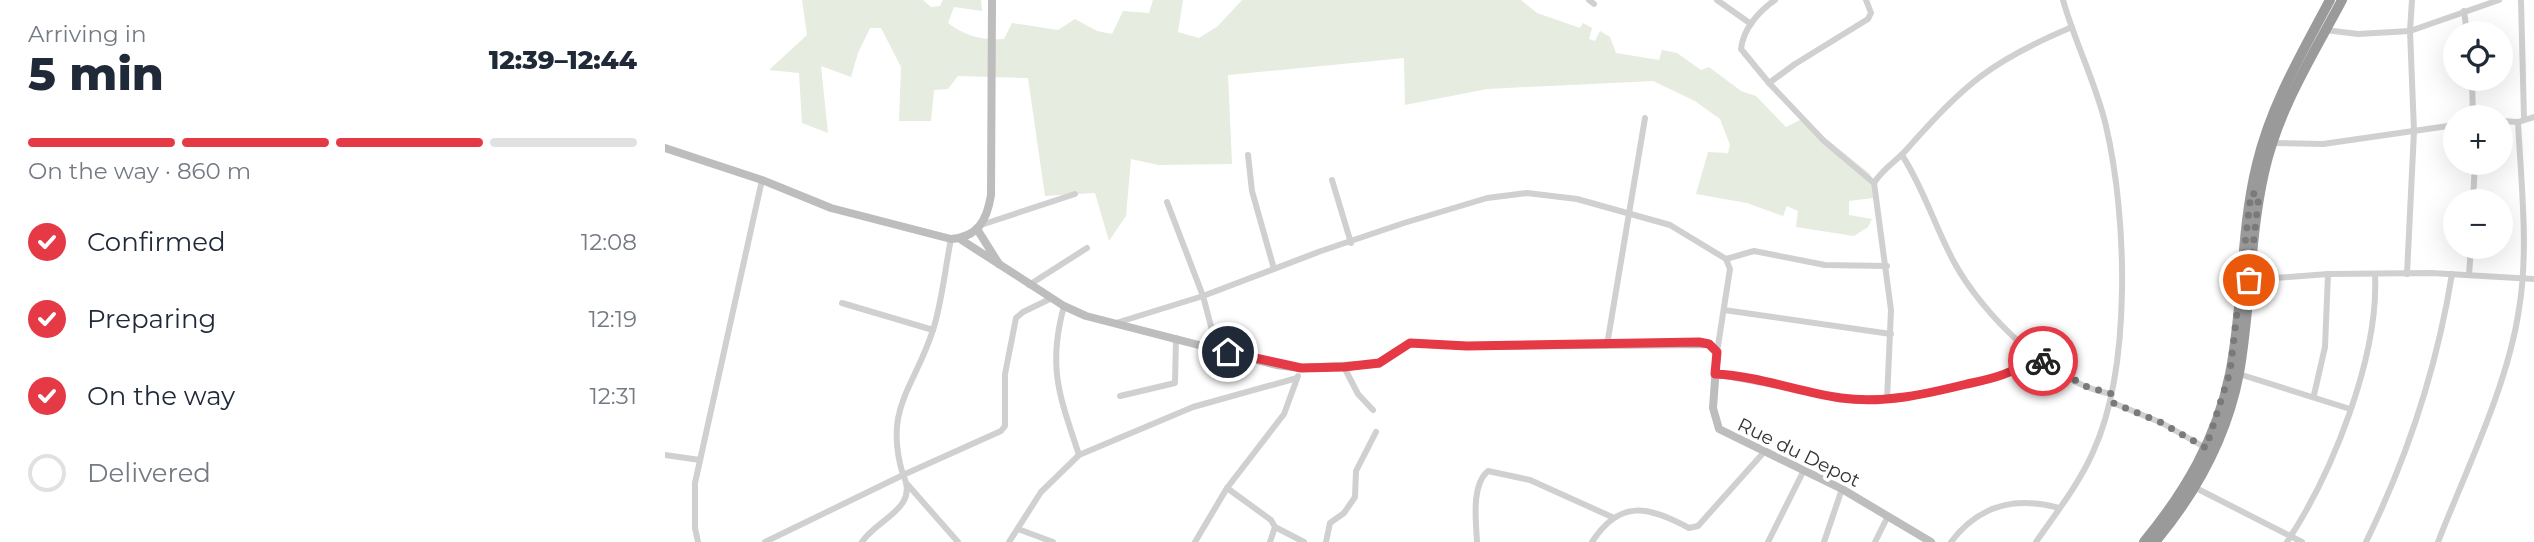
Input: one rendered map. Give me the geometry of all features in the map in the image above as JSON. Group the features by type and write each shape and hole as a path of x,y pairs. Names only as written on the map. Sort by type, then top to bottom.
{"highway":[{"path":"2144,542 2191,485 2206,448 2230,372 2255,194 2268,139 2321,27 2330,0"},
{"path":"2321,27 2342,0"},
{"path":"2155,542 2219,439 2239,373 2245,279"}],"street":[{"path":"992,0 991,195 980,226 999,264"},
{"path":"1717,0 1751,24"},
{"path":"1775,0 1751,24 1742,37 1741,49 1824,141 1874,183 1887,266 1891,334 1887,400"},
{"path":"1769,83 1794,64 1868,19 1871,13 1866,0"},
{"path":"2036,542 2094,451 2111,402 2121,304 2114,176 2096,90 2063,0"},
{"path":"2407,274 2414,131 2410,31 2412,0"},
{"path":"2321,27 2357,34 2410,31 2499,0"},
{"path":"2438,542 2513,342 2520,307 2521,0"},
{"path":"2464,11 2465,21"},
{"path":"1874,183 1965,86 1994,63 2023,47 2072,27"},
{"path":"2513,120 2534,117"},
{"path":"1607,345 1645,118"},
{"path":"2268,139 2323,145 2443,127"},
{"path":"665,148 762,180 831,208 955,239 1064,306 1086,316 1301,368 1379,363 1410,343 1607,345 1699,342 1709,344 1717,352"},
{"path":"1248,155 1252,191 1274,269"},
{"path":"1902,155 1967,285 2035,355 2085,386 2112,394"},
{"path":"698,542 694,506 700,460 762,180"},
{"path":"1332,180 1351,243"},
{"path":"1117,323 1487,198 1527,192 1577,198 1670,225 1726,259 1730,269 1717,352"},
{"path":"958,542 908,485 895,448 895,425 933,330 955,239 980,226 1075,194"},
{"path":"1167,202 1203,296 1217,349"},
{"path":"1030,285 1087,248"},
{"path":"1726,259 1754,251 1825,265 1887,266"},
{"path":"2469,275 2470,259"},
{"path":"2245,279 2328,274 2452,274 2534,279"},
{"path":"2314,395 2325,347 2328,274"},
{"path":"2366,542 2413,429 2436,353 2452,274"},
{"path":"2289,539 2302,521 2350,409 2372,335 2375,275"},
{"path":"765,542 1001,431 1005,426 1005,374 1016,318 1052,298"},
{"path":"842,303 933,330"},
{"path":"1064,306 1055,338 1054,372 1079,455"},
{"path":"1724,310 1891,334"},
{"path":"1120,396 1175,383 1176,338"},
{"name":"Rue du Depot","path":"1717,352 1716,423 1725,434 1842,489 1931,542"},
{"path":"1715,374 1841,398 1887,400 1976,382 2012,371 2035,355"},
{"path":"1344,367 1359,394 1373,410"},
{"path":"1195,542 1227,488 1284,414 1301,368"},
{"path":"2239,373 2314,395 2350,409"},
{"path":"1009,542 1041,492 1079,455 1193,407 1297,378"},
{"path":"2111,402 2162,423 2206,448"},
{"path":"1327,542 1330,523 1344,513 1355,497 1356,471 1376,432"},
{"path":"1477,542 1477,504 1480,485 1488,471 1530,480 1612,517 1649,510 1695,528 1765,451"},
{"path":"665,455 700,460"},
{"path":"1769,542 1804,470"},
{"path":"862,542 899,509 905,499 908,485"},
{"path":"2191,485 2289,539 2302,542"},
{"path":"1227,488 1271,520 1275,527 1303,542"},
{"path":"1824,542 1842,489"},
{"path":"1951,542 1962,528 1997,505 2018,501 2059,508"},
{"path":"1875,542 1888,516"},
{"path":"1592,542 1612,517"},
{"path":"1270,542 1275,527"},
{"path":"1018,529 1053,542"}],"shaded area":[{"path":"802,0 923,0 931,7 940,6 943,0 981,0 982,11 954,7 948,23 962,32 981,38 1004,39 1012,23 1058,30 1075,19 1097,31 1112,34 1123,11 1149,13 1153,0 1183,0 1178,32 1199,38 1218,26 1242,0 1521,0 1537,13 1580,28 1583,23 1592,28 1589,39 1595,41 1600,31 1610,37 1616,53 1659,60 1662,50 1677,53 1701,70 1709,67 1741,91 1756,96 1786,127 1802,119 1870,174 1873,198 1849,201 1849,215 1872,219 1868,227 1854,236 1796,227 1798,211 1787,206 1783,216 1747,203 1696,194 1708,152 1728,153 1730,145 1720,119 1695,101 1653,81 1487,89 1405,105 1404,58 1228,75 1232,164 1158,165 1131,159 1126,216 1109,241 1095,193 1045,196 1028,78 958,76 948,89 934,90 931,121 899,121 901,67 881,28 870,28 858,53 851,77 821,66 828,133 802,123 799,73 769,70 807,35"}],"way so far":[{"path":"2043,361 2085,386 2112,394 2111,402 2162,423 2206,448 2223,402 2230,372 2251,193 2259,195 2249,280"}],"route":[{"path":"1228,352 1276,365 1301,368 1379,363 1403,344 1410,343 1467,346 1699,342 1709,344 1717,352 1715,374 1730,374 1841,398 1871,401 1922,395 1976,382 2012,371 2035,355 2043,361"}]}
